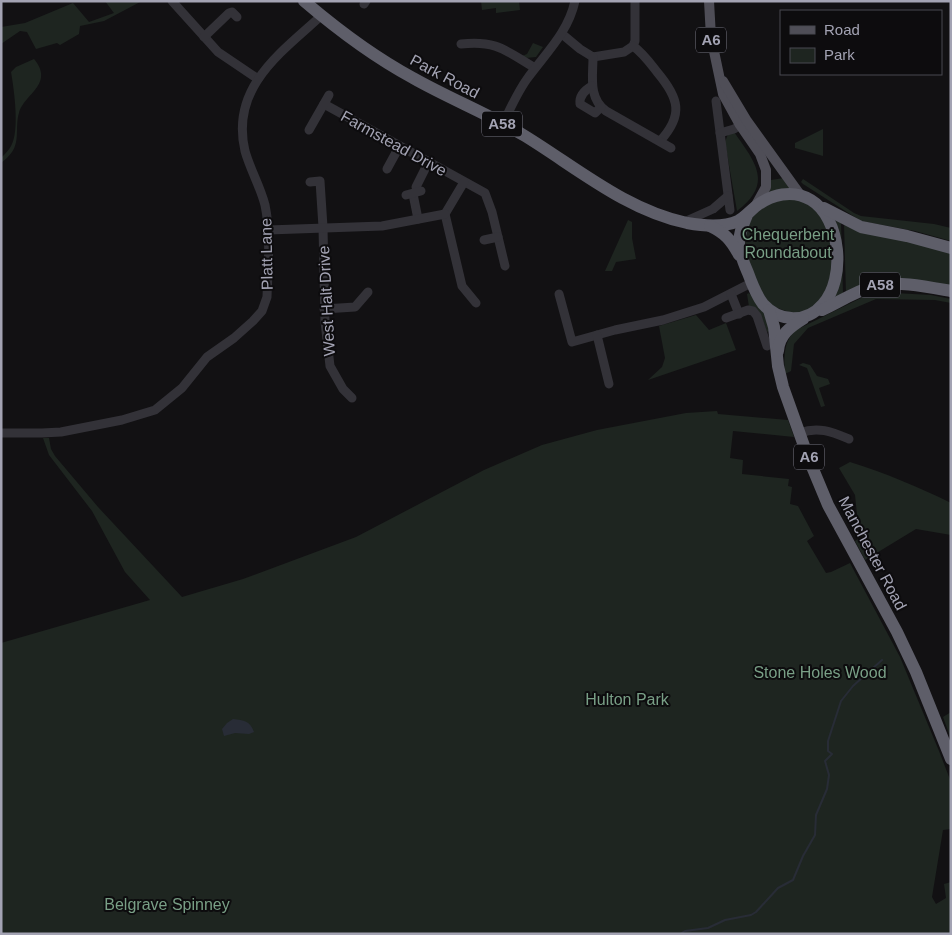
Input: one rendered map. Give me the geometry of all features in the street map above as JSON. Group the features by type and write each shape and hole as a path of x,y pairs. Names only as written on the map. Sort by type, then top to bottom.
{"highway":[{"name":"Park Road","path":"304,1 361,46 406,74 503,124 634,205 658,215 710,226 730,224 751,212"},
{"name":"A58","path":"951,248 907,236 861,228 802,196 791,194 773,196 751,212 742,228 739,242 744,263 759,298 769,310 786,318 810,315 867,288 882,284 951,291"},
{"name":"A58","path":"810,315 828,300 837,272 835,232 819,206"},
{"name":"Park Road","path":"710,226 719,230 731,240 744,263"},
{"name":"Manchester Road","path":"769,310 774,327 777,358 783,388 828,505 897,632 916,672 951,758"},
{"name":"Manchester Road","path":"777,358 778,346 783,335 791,326 810,315"}],"main road":[{"name":"A6","path":"709,1 711,37 720,77 760,154 766,170 766,187 751,212"},
{"name":"A6","path":"744,123 802,196"}],"street":[{"path":"172,1 226,59 258,79"},
{"path":"503,124 535,68 562,34 570,19 575,1"},
{"path":"562,34 592,57 624,52 633,46 636,36 635,1"},
{"path":"204,37 230,12"},
{"name":"Platt Lane","path":"1,433 46,433 82,428 141,415 155,410 186,385 207,357 242,331 262,310 267,297 268,230 263,199 248,162 243,139 245,106 249,93 258,79 282,51 321,16"},
{"path":"461,44 480,42 493,44 535,68"},
{"path":"633,46 642,53 667,84 676,102 676,113 672,126 660,141"},
{"path":"592,57 592,86 596,101 601,107 670,148"},
{"path":"592,86 585,91 580,99 580,104 596,113 601,107"},
{"name":"Farmstead Drive","path":"309,130 329,94"},
{"path":"716,101 730,210"},
{"name":"Farmstead Drive","path":"324,104 398,147 485,193 505,266"},
{"path":"720,133 744,123"},
{"path":"386,166 398,147"},
{"path":"418,219 414,192 428,163"},
{"name":"West Halt Drive","path":"310,182 320,181 323,227 324,309 330,366 343,389 352,398"},
{"name":"Farmstead Drive","path":"445,214 464,182"},
{"path":"684,222 713,209 728,196"},
{"path":"268,230 382,226 445,214 462,286 476,303"},
{"path":"484,240 498,237"},
{"path":"559,294 572,342 663,320 710,305 752,283"},
{"path":"324,309 354,308 368,292"},
{"path":"731,294 739,314"},
{"path":"726,318 750,310 755,313 767,346"},
{"path":"597,335 609,384"},
{"path":"800,433 808,430 822,430 849,439"}],"green space":[{"path":"105,1 142,1 104,21 80,26 79,34 60,45 57,43 36,49 27,32 20,31 1,44 1,27 25,23 73,3 89,22 114,13"},
{"path":"481,1 519,1 520,10 496,13 496,8 482,10"},
{"path":"533,43 543,47 536,57 526,58 522,56 527,54"},
{"path":"34,59 40,68 40,82 22,106 18,118 17,138 14,148 10,155 1,163 1,158 14,139 15,130 14,89 11,72 16,67"},
{"path":"823,129 823,156 795,148 795,143"},
{"path":"734,132 754,163 758,182 755,191 748,201 737,211 725,142 728,134"},
{"path":"784,178 793,190 769,193 771,180"},
{"path":"803,179 861,216 934,224 951,228 951,241 915,231 861,221 803,184 801,182"},
{"name":"Chequerbent Roundabout","path":"782,199 800,200 816,209 830,233 832,272 828,289 812,309 794,314 772,306 761,292 745,251 746,229 753,216 766,205"},
{"path":"835,219 841,222 843,293 832,300 840,233"},
{"path":"628,220 632,222 632,238 636,259 616,262 612,271 605,271"},
{"path":"844,224 951,252 951,288 924,284 846,294"},
{"path":"876,292 931,295 951,299 951,303 935,300 876,299 808,328 794,344 791,371 785,374 787,345 796,330"},
{"path":"749,293 764,312 770,331 767,332 759,312 753,307 749,307 747,294"},
{"path":"696,315 709,330 726,323 736,350 648,380 662,367 665,358 659,326"},
{"path":"803,363 810,365 817,376 828,379 830,384 819,388 825,406 821,407 807,368 799,365"},
{"name":"Hulton Park","path":"717,411 718,414 788,420 794,437 733,431 730,458 743,460 742,474 789,479 788,486 792,487 790,504 798,506 814,536 807,541 826,573 850,563 900,657 951,782 951,829 943,830 932,897 936,904 946,898 944,884 951,882 951,934 1,934 1,643 150,600 125,572 92,511 49,455 43,438 49,438 51,449 55,456 98,507 182,597 243,579 356,537 484,470 542,445 597,430 686,413"},
{"path":"850,462 927,491 951,503 951,535 916,529 865,560 855,541 863,536 858,524 855,495 839,468"},
{"path":"951,712 951,739 943,717"}],"shaded area":[{"path":"233,719 251,725 254,732 249,734 235,733 224,736 222,729"}],"waterway":[{"path":"680,934 685,931 708,928 725,920 751,915 778,888 793,880 803,856 815,835 816,815 827,789 829,775 825,761 832,754 828,751 828,741 841,701 853,686 882,660"}],"park label":[{"name":"Stone Holes Wood","path":"820,672"},
{"name":"Belgrave Spinney","path":"167,904"}]}
